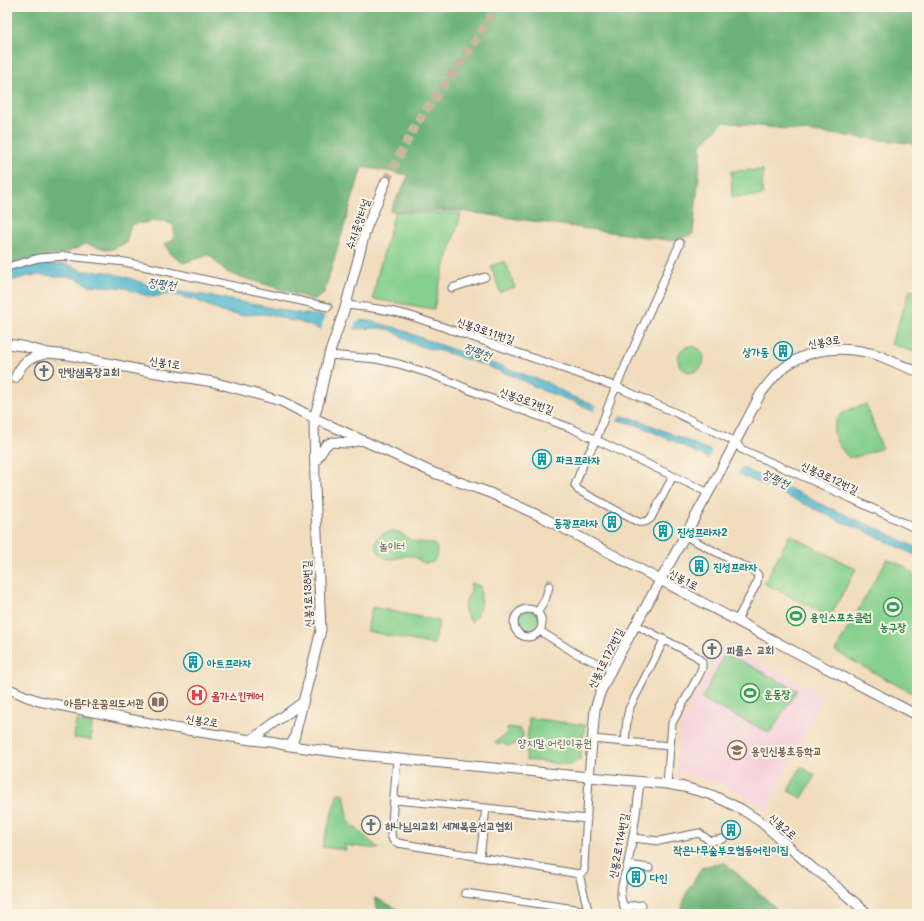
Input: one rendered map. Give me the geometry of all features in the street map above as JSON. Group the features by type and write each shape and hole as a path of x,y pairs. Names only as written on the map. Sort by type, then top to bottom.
{"street":[{"name":"수지중앙터널","path":"345,307 366,229 386,182"},
{"path":"673,476 650,519 642,523 578,490 575,485 596,440 612,396 680,243"},
{"path":"7,267 39,258 66,256 124,262 328,307"},
{"path":"452,288 485,276"},
{"path":"314,418 329,355 345,307"},
{"name":"신봉3로11번길","path":"345,307 369,307 414,316 617,387 676,413 734,446"},
{"name":"신봉1로","path":"7,344 22,346 48,353 70,355 145,371 213,382 281,401 314,418 434,473 490,493 544,518 917,715"},
{"name":"신봉3로","path":"709,493 762,393 778,372 802,356 830,350 852,350 879,356 917,371"},
{"path":"15,378 23,364 31,358 48,353"},
{"name":"신봉3로7번길","path":"329,355 376,359 399,364 448,381 571,428 709,493"},
{"name":"신봉1로138번길","path":"290,746 294,739 321,630 315,486 314,418"},
{"path":"315,463 321,451 326,445 332,442 347,443 362,440"},
{"name":"신봉3로12번길","path":"734,446 917,529"},
{"path":"661,580 709,493"},
{"path":"685,536 755,572 758,576 757,583 736,620"},
{"name":"신봉1로172번길","path":"589,777 595,709 600,693 611,669 661,580"},
{"path":"538,612 546,598 549,586"},
{"path":"532,609 538,612 543,622 540,631 532,637 523,636 519,633 514,625 514,620 517,615 524,610 532,609"},
{"path":"636,625 696,656 702,662 702,668 672,723 667,784"},
{"path":"540,631 575,653 611,669"},
{"path":"625,742 626,719 629,709 664,640"},
{"name":"신봉2로","path":"7,688 47,703 174,728 290,746 359,755 667,784 684,787 712,795 741,809 761,822 868,914"},
{"path":"251,740 303,702"},
{"path":"592,739 670,746"},
{"path":"397,758 391,835 393,840 398,843 579,874 584,871 589,777"},
{"name":"신봉2로114번길","path":"626,912 620,895 633,838 640,782"},
{"path":"394,800 587,819"},
{"path":"480,857 486,808"},
{"path":"633,838 659,841 699,833 710,841 723,839"},
{"path":"628,865 649,868"},
{"path":"464,893 589,912 579,874"},
{"path":"626,912 630,906 642,905"}],"shaded area":[{"name":"용인신봉초등학교","path":"723,644 824,695 766,811 749,798 719,783 695,776 676,773 680,727"}],"green space":[{"path":"7,7 917,7 917,146 909,143 724,122 702,143 693,234 674,241 461,211 390,211 409,175 362,167 324,293 315,300 228,273 209,255 183,263 170,253 164,244 172,241 175,234 173,225 164,221 131,224 126,243 109,250 86,244 66,253 7,264"},
{"path":"763,170 762,196 732,197 731,171"},
{"path":"395,212 461,214 438,288 434,309 373,299 377,277"},
{"path":"505,261 515,287 500,292 491,266"},
{"path":"910,290 917,292 917,353 891,344"},
{"path":"691,346 700,350 704,359 700,368 691,372 682,368 678,359 682,350"},
{"path":"866,404 882,448 856,457 848,457 841,449 836,439 834,433 835,423 844,412"},
{"name":"놀이터","path":"391,531 399,532 416,542 431,543 435,545 437,549 436,558 433,562 425,563 410,556 392,559 385,558 377,550 376,543 377,539 382,534"},
{"path":"790,535 856,569 830,617 764,583"},
{"path":"887,559 904,566 917,578 917,696 835,651"},
{"path":"470,583 480,586 481,596 479,609 475,618 471,622 466,615 465,609 466,601 471,591"},
{"path":"372,607 439,621 434,645 367,631"},
{"path":"528,610 537,614 541,623 537,632 528,636 519,632 515,623 519,614"},
{"name":"운동장","path":"725,653 797,690 770,733 702,699"},
{"name":"양지말 어린이공원","path":"529,718 585,725 580,759 571,765 526,760"},
{"path":"76,721 92,723 91,740 74,738"},
{"path":"508,727 520,729 519,731 523,732 522,745 516,744 508,746 502,743 497,745 495,742 506,734"},
{"path":"801,767 815,775 802,798 788,791"},
{"path":"338,793 344,794 349,821 379,849 344,845 346,850 322,847"},
{"path":"725,863 783,914 680,914 686,894 702,867"},
{"path":"376,898 399,910 403,914 380,914 375,903"}],"water":[{"name":"정평천","path":"42,261 53,265 66,264 83,271 108,272 148,285 175,291 216,297 298,313 369,321 394,327 546,382 571,396 622,416 639,420 711,451 763,478 804,495 818,503 883,531 917,548 917,556 867,532 837,520 637,425 613,419 484,365 410,342 391,330 380,328 320,329 296,321 265,314 239,315 222,312 196,300 170,294 151,297 126,288 88,285 73,277 44,275 28,276 7,282 7,272"}],"pier":[{"path":"325,314 362,318 355,324 353,331 321,331"},
{"path":"597,404 621,414 616,422 594,413"},
{"path":"712,450 743,466 736,475 708,461"}],"tunnel":[{"path":"386,181 417,122 469,51 497,7"},
{"path":"549,586 550,576"}],"place":[{"name":"상가동","path":"783,351"},
{"name":"만방샘목장교회","path":"44,371"},
{"name":"파크프라자","path":"542,459"},
{"name":"동광프라자","path":"612,522"},
{"name":"진성프라자2","path":"663,531"},
{"name":"진성프라자","path":"699,566"},
{"name":"농구장","path":"893,607"},
{"name":"용인스포츠클럽","path":"796,616"},
{"name":"피플스 교회","path":"712,649"},
{"name":"아트프라자","path":"193,662"},
{"name":"운동장","path":"750,693"},
{"name":"올가스킨케어","path":"197,695"},
{"name":"아름다운꿈의도서관","path":"158,702"},
{"name":"용인신봉초등학교","path":"737,750"},
{"name":"하나님의교회 세계복음선교협회","path":"371,825"},
{"name":"작은나무숲부모협동어린이집","path":"731,830"},
{"name":"다인","path":"636,877"}]}
